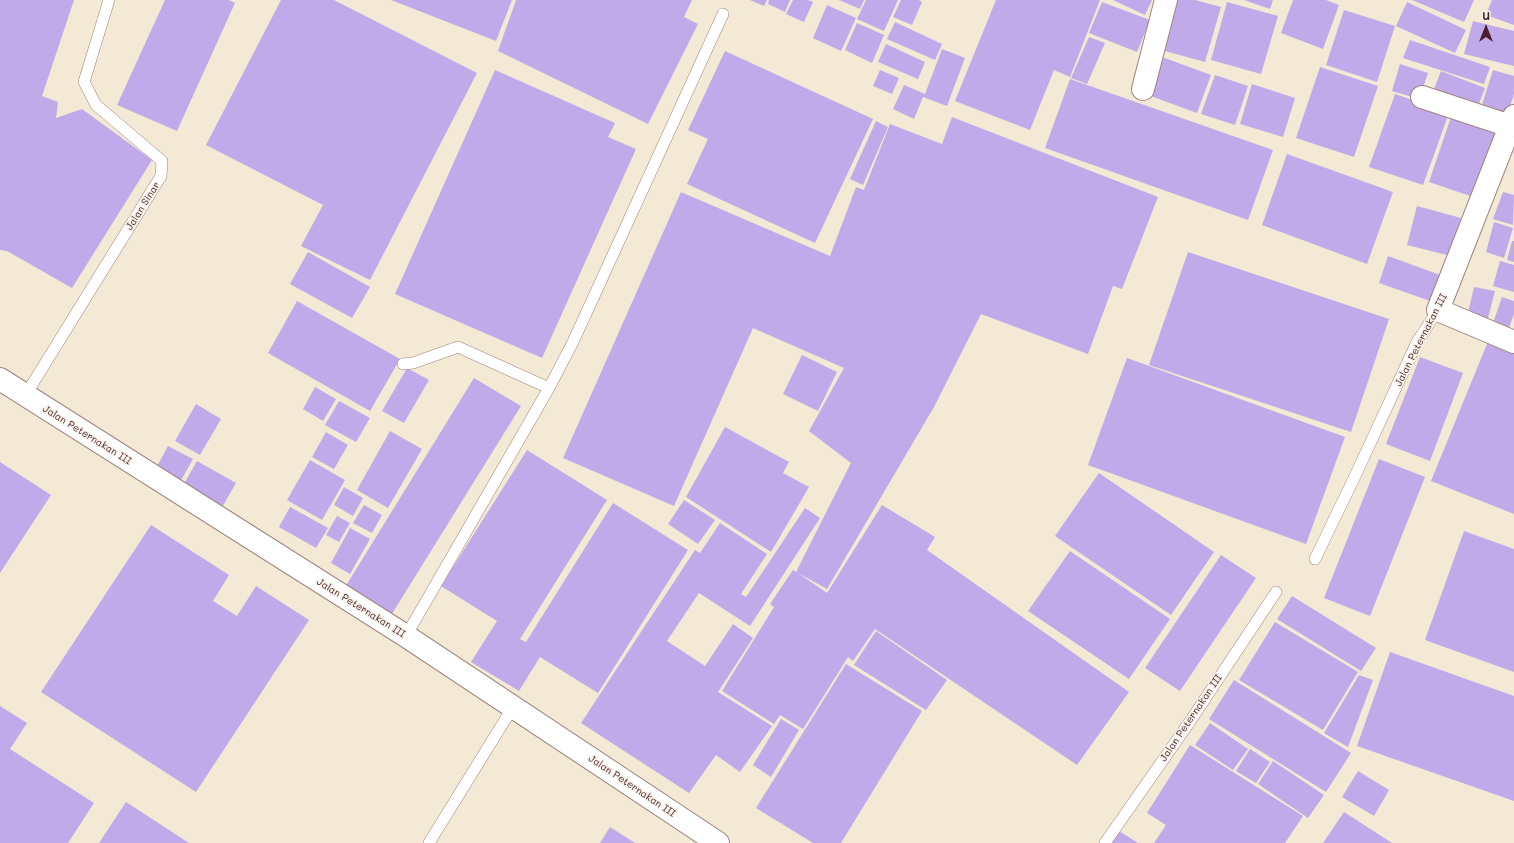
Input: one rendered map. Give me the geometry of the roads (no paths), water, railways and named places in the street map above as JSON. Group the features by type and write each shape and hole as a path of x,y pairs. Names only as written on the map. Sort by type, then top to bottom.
{"street":[{"path":"1143,89 1166,0"},
{"path":"1422,97 1512,121"},
{"name":"Jalan Peternakan III","path":"1438,310 1512,121"},
{"path":"1438,310 1514,342"},
{"name":"Jalan Peternakan III","path":"0,379 406,636 718,843"}],"lane":[{"name":"Jalan Sinar","path":"25,396 161,176 162,161 96,105 84,82 109,0"},
{"path":"406,636 573,342 722,14"},
{"name":"Jalan Peternakan III","path":"1315,559 1418,342 1438,310"},
{"path":"403,364 413,363 458,348 548,388"},
{"name":"Jalan Peternakan III","path":"1105,843 1191,720 1276,592"},
{"path":"428,843 513,707"}]}
